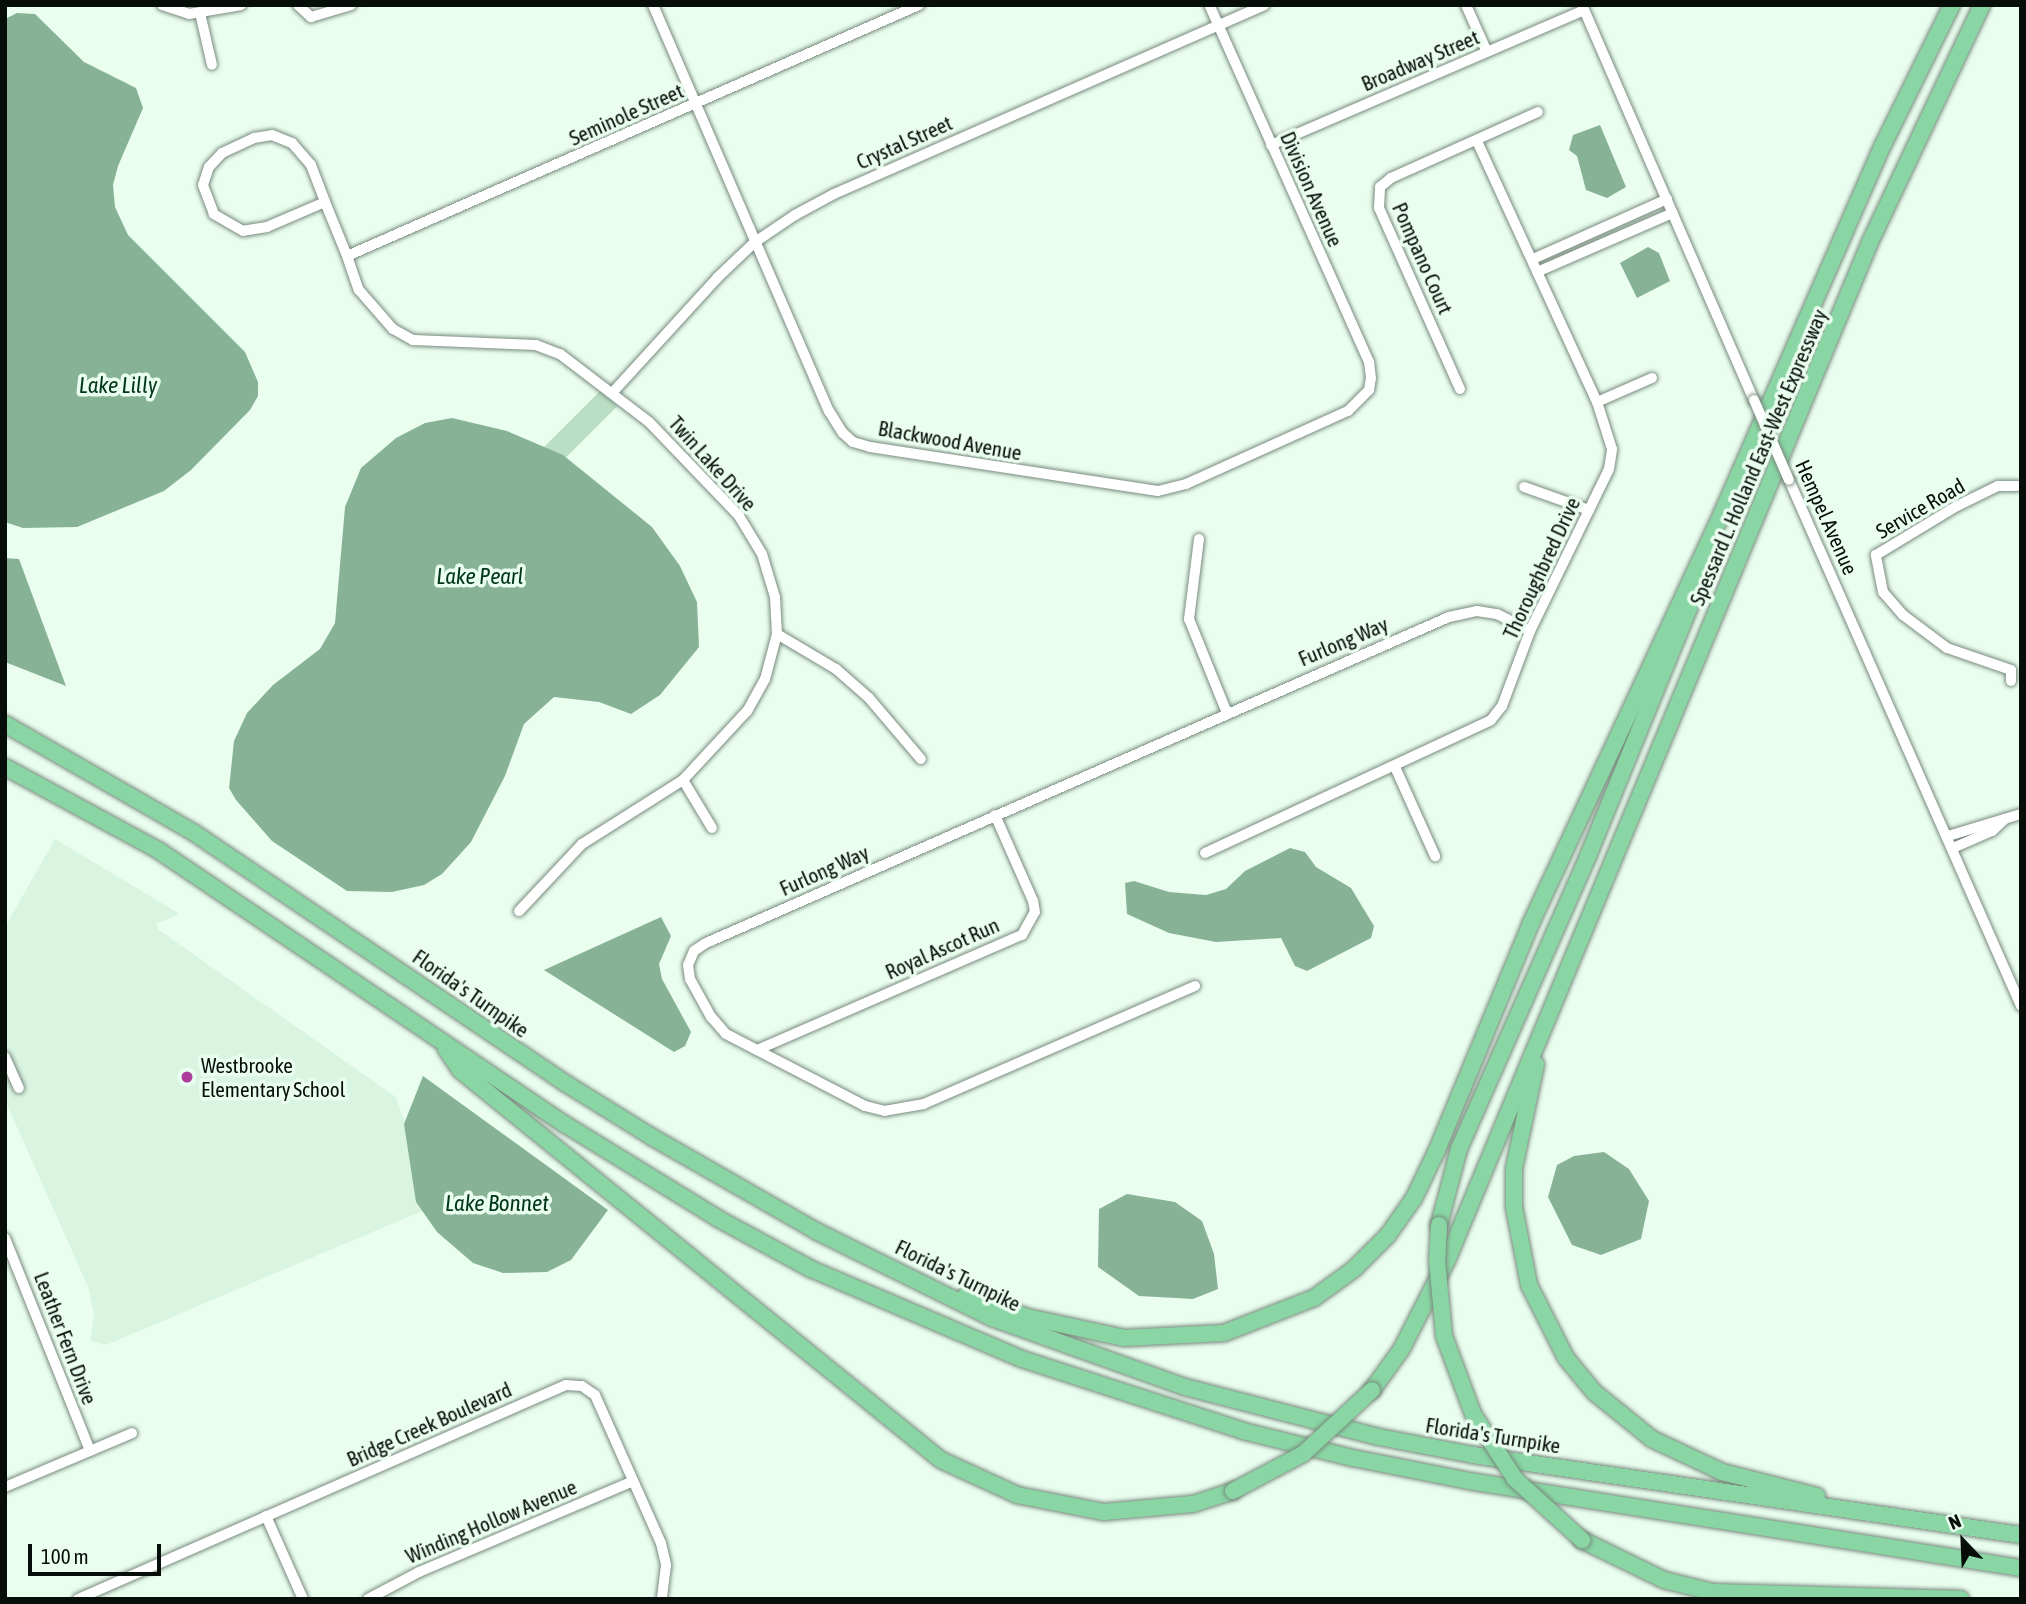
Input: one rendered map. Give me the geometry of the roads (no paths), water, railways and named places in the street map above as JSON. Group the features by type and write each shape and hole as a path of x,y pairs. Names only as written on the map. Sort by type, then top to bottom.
{"highway":[{"name":"Spessard L. Holland East-West Expressway","path":"1722,513 1883,145 1952,5"},
{"name":"Spessard L. Holland East-West Expressway","path":"1584,931 1870,242 1982,5"},
{"path":"1722,513 1720,532 1588,856 1459,1149 1439,1225 1438,1284 1444,1336 1473,1414 1515,1479 1582,1540 1664,1580 1713,1592 1961,1599"},
{"path":"911,1275 1076,1330 1124,1338 1179,1338 1224,1333 1270,1319 1314,1298 1354,1269 1388,1235 1414,1198 1531,923 1722,513"},
{"name":"Florida's Turnpike","path":"5,724 175,821 565,1083 652,1137 816,1231 911,1275 992,1318 1096,1358 1288,1416 1473,1455 2021,1535"},
{"path":"5,767 158,850 443,1043 631,1166 811,1269 1022,1359 1129,1397 1242,1431 1456,1479 2021,1568"},
{"path":"443,1043 460,1070 901,1432 941,1460 1017,1495 1104,1511 1182,1506 1233,1491 1303,1454 1373,1390 1401,1350 1448,1258 1584,931"},
{"path":"1584,931 1580,954 1542,1043 1514,1168 1518,1247 1544,1321 1566,1358 1594,1392 1652,1438 1722,1472 1899,1517"}],"street":[{"path":"162,5 189,14 241,5"},
{"path":"298,5 311,17 351,5"},
{"name":"Blackwood Avenue","path":"653,5 829,411 853,442 870,447 1158,491 1186,484 1348,411 1369,390"},
{"name":"Seminole Street","path":"347,256 695,104 898,10 919,5"},
{"name":"Division Avenue","path":"1209,5 1369,362 1369,390"},
{"name":"Crystal Street","path":"613,392 755,242 834,194 1264,5"},
{"path":"1466,5 1487,52"},
{"name":"Broadway Street","path":"1271,145 1583,8"},
{"name":"Hempel Avenue","path":"1583,8 1789,480 1954,848 2021,1006"},
{"path":"200,13 212,65"},
{"name":"Pompano Court","path":"1460,389 1377,199 1380,187 1391,178 1538,112"},
{"path":"272,135 292,144 311,165 326,202 267,227 243,231 214,214 204,185 209,167 222,153 272,135"},
{"name":"Thoroughbred Drive","path":"1205,853 1395,767 1491,720 1502,706 1530,631 1609,469 1612,449 1597,402 1476,141"},
{"path":"1532,259 1667,199"},
{"name":"Twin Lake Drive","path":"326,202 359,290 371,307 393,329 413,340 536,345 560,354 649,422 739,516 762,554 775,597 776,634 765,679 747,711 683,780 582,844 519,911"},
{"path":"1537,272 1672,212"},
{"path":"1597,402 1652,378"},
{"name":"Service Road","path":"2011,681 2011,670 1947,648 1903,615 1883,592 1876,555 1957,506 1998,486 2017,486"},
{"path":"1524,487 1589,509"},
{"path":"1199,539 1189,619 1227,713"},
{"name":"Furlong Way","path":"1195,986 903,1111 865,1106 726,1034 710,1017 690,979 688,965 694,951 995,815 1449,617 1477,611 1497,614 1530,631"},
{"path":"776,634 836,669 869,698 921,759"},
{"path":"1395,767 1435,856"},
{"path":"683,780 712,828"},
{"path":"1948,836 2021,814"},
{"name":"Royal Ascot Run","path":"757,1050 1021,934 1035,912 1033,901 995,815"},
{"path":"1954,848 1992,831 2004,819"},
{"path":"5,1057 19,1088"},
{"name":"Leather Fern Drive","path":"5,1238 90,1451"},
{"name":"Bridge Creek Boulevard","path":"78,1599 566,1385 582,1386 595,1395 631,1482 661,1543 666,1565 662,1599"},
{"path":"5,1487 132,1433"},
{"name":"Winding Hollow Avenue","path":"369,1599 419,1572 631,1482"},
{"path":"266,1516 303,1599"}],"water":[{"name":"Lake Lilly","path":"17,13 35,14 84,62 136,88 143,108 118,166 113,185 115,207 128,235 245,352 258,382 258,396 250,410 191,470 164,491 77,527 23,528 5,522 5,19"},
{"path":"1600,125 1626,187 1607,198 1586,190 1577,156 1569,150 1573,135"},
{"path":"1648,247 1659,253 1670,281 1637,298 1620,263"},
{"name":"Lake Pearl","path":"452,418 507,431 563,455 652,527 680,566 697,602 699,647 660,695 631,714 599,702 554,697 524,724 505,776 471,842 442,874 424,885 392,892 347,891 272,841 236,800 229,788 234,741 247,713 273,685 320,649 335,623 345,507 361,468 396,438 425,423"},
{"path":"5,558 19,559 66,686 5,662"},
{"path":"1290,848 1305,852 1316,867 1351,888 1374,926 1371,938 1307,971 1295,966 1281,938 1216,942 1169,933 1127,914 1125,883 1134,881 1169,892 1206,895 1226,889 1245,871"},
{"path":"661,917 671,936 659,964 662,979 691,1032 685,1046 674,1052 544,970"},
{"name":"Lake Bonnet","path":"423,1076 608,1210 571,1260 547,1272 503,1273 473,1263 437,1232 416,1202 404,1124"},
{"path":"1604,1152 1629,1169 1649,1201 1641,1239 1601,1255 1572,1245 1548,1197 1557,1165 1574,1156"},
{"path":"1127,1194 1175,1202 1202,1221 1214,1254 1218,1289 1193,1299 1139,1296 1098,1267 1099,1209"}],"place":[{"name":"Westbrooke Elementary School","path":"187,1077"}]}
